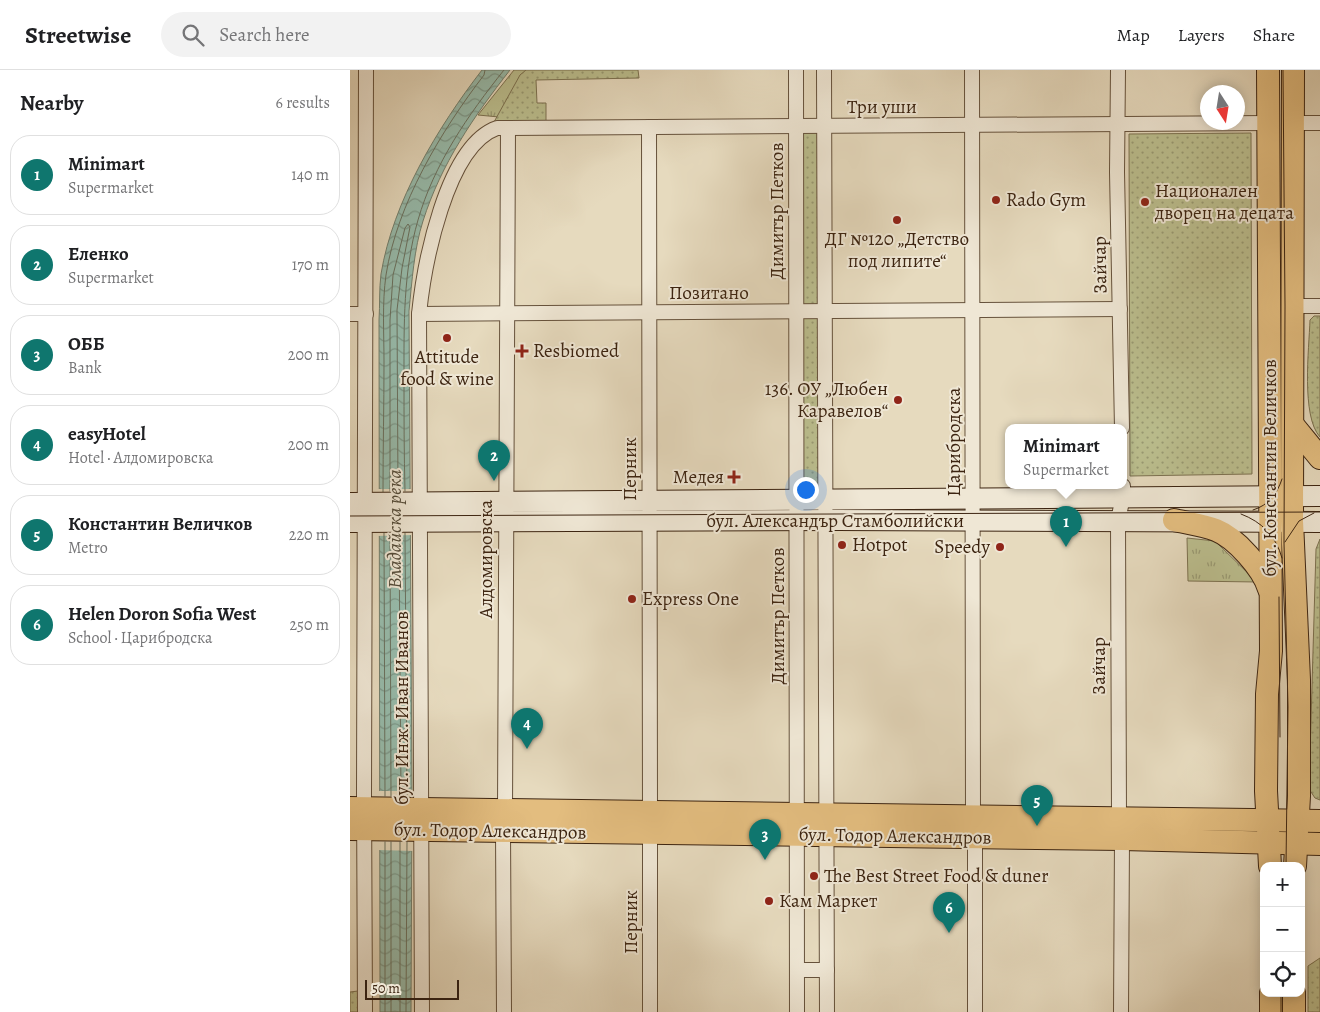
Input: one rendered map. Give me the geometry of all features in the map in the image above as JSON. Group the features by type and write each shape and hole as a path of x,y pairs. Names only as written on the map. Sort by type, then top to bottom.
{"main road":[{"name":"бул. Константин Величков","path":"1268,70 1271,651 1267,694 1270,862"},
{"name":"бул. Константин Величков","path":"1292,70 1292,521 1299,680 1298,820 1295,862"},
{"path":"1292,425 1320,458"},
{"name":"бул. Александър Стамболийски","path":"362,502 973,498 1123,491 1320,496"},
{"path":"1174,520 1216,530 1227,537 1253,560 1266,580 1270,592"},
{"name":"бул. Александър Стамболийски","path":"362,522 1270,520 1320,522"},
{"name":"бул. Тодор Александров","path":"974,826 1119,817 1320,821"},
{"name":"бул. Тодор Александров","path":"362,819 974,826 1122,839 1320,844"},
{"path":"1271,997 1271,1012"},
{"path":"1294,997 1294,1012"}],"street":[{"name":"бул. Инж. Иван Иванов","path":"365,1012 362,819 362,502 366,314 366,70"},
{"name":"Димитър Петков","path":"796,70 797,1012"},
{"path":"824,70 827,1012"},
{"name":"Царибродска","path":"972,70 975,1012"},
{"name":"Зайчар","path":"1118,70 1117,125 1122,424"},
{"name":"Три уши","path":"503,128 1268,123"},
{"path":"1293,123 1320,123"},
{"name":"Перник","path":"648,127 650,1012"},
{"name":"бул. Инж. Иван Иванов","path":"422,1012 418,522 419,314 432,239 450,187 478,139 486,132 503,128"},
{"name":"Алдомировска","path":"503,128 507,313 504,1012"},
{"path":"1293,306 1320,306"},
{"name":"Позитано","path":"419,314 1120,309"},
{"path":"350,314 366,314"},
{"name":"Зайчар","path":"1119,817 1118,520 1123,491"},
{"path":"1121,1012 1122,839"},
{"path":"797,970 827,970"}],"green space":[{"path":"514,70 530,70 499,117 478,115"},
{"path":"526,70 638,70 639,78 536,80 537,103 546,103 546,121 494,122 520,75"},
{"path":"795,126 823,126 825,483 796,483"},
{"path":"1251,133 1252,474 1130,476 1129,134"},
{"path":"1314,316 1320,316 1320,437 1314,427 1310,414 1308,398 1310,320"},
{"path":"1187,538 1215,541 1257,582 1188,581"},
{"path":"1320,539 1320,800 1315,798 1309,789 1316,549"},
{"path":"1320,958 1320,1012 1308,1012 1308,966"},
{"path":"358,991 358,1012 350,1012 350,992"}],"water":[{"name":"Владайска река","path":"482,70 510,70 471,123 439,180 423,221 412,277 409,311 412,791 411,1012 380,1012 380,280 387,247 407,192 434,140"}],"pier":[{"path":"376,489 412,489 413,535 376,536"},
{"path":"377,791 415,791 414,851 378,850"}],"tram line":[{"path":"1283,70 1285,306 1284,543 1288,707 1286,862"},
{"path":"1253,510 1264,505 1272,498 1282,479"},
{"path":"350,516 1320,512"},
{"path":"1285,542 1299,521 1314,513"},
{"path":"1241,514 1249,517 1267,531 1276,543 1282,558"},
{"path":"1279,597 1280,737"},
{"path":"1281,997 1281,1012"}],"place":[{"name":"Rado Gym","path":"996,200"},
{"name":"Национален дворец на децата","path":"1145,202"},
{"name":"ДГ №120 „Детство под липите“","path":"897,220"},
{"name":"Attitude food & wine","path":"447,338"},
{"name":"Resbiomed","path":"522,351"},
{"name":"136. ОУ „Любен Каравелов“","path":"898,400"},
{"name":"Медея","path":"734,477"},
{"name":"Еленко","path":"494,481"},
{"name":"Hotpot","path":"842,545"},
{"name":"Speedy","path":"1000,547"},
{"name":"Minimart","path":"1066,547"},
{"name":"Express One","path":"632,599"},
{"name":"easyHotel","path":"527,749"},
{"name":"Константин Величков","path":"1037,826"},
{"name":"ОББ","path":"765,860"},
{"name":"The Best Street Food & duner","path":"814,876"},
{"name":"Кам Маркет","path":"769,901"},
{"name":"Helen Doron Sofia West","path":"949,933"}]}
